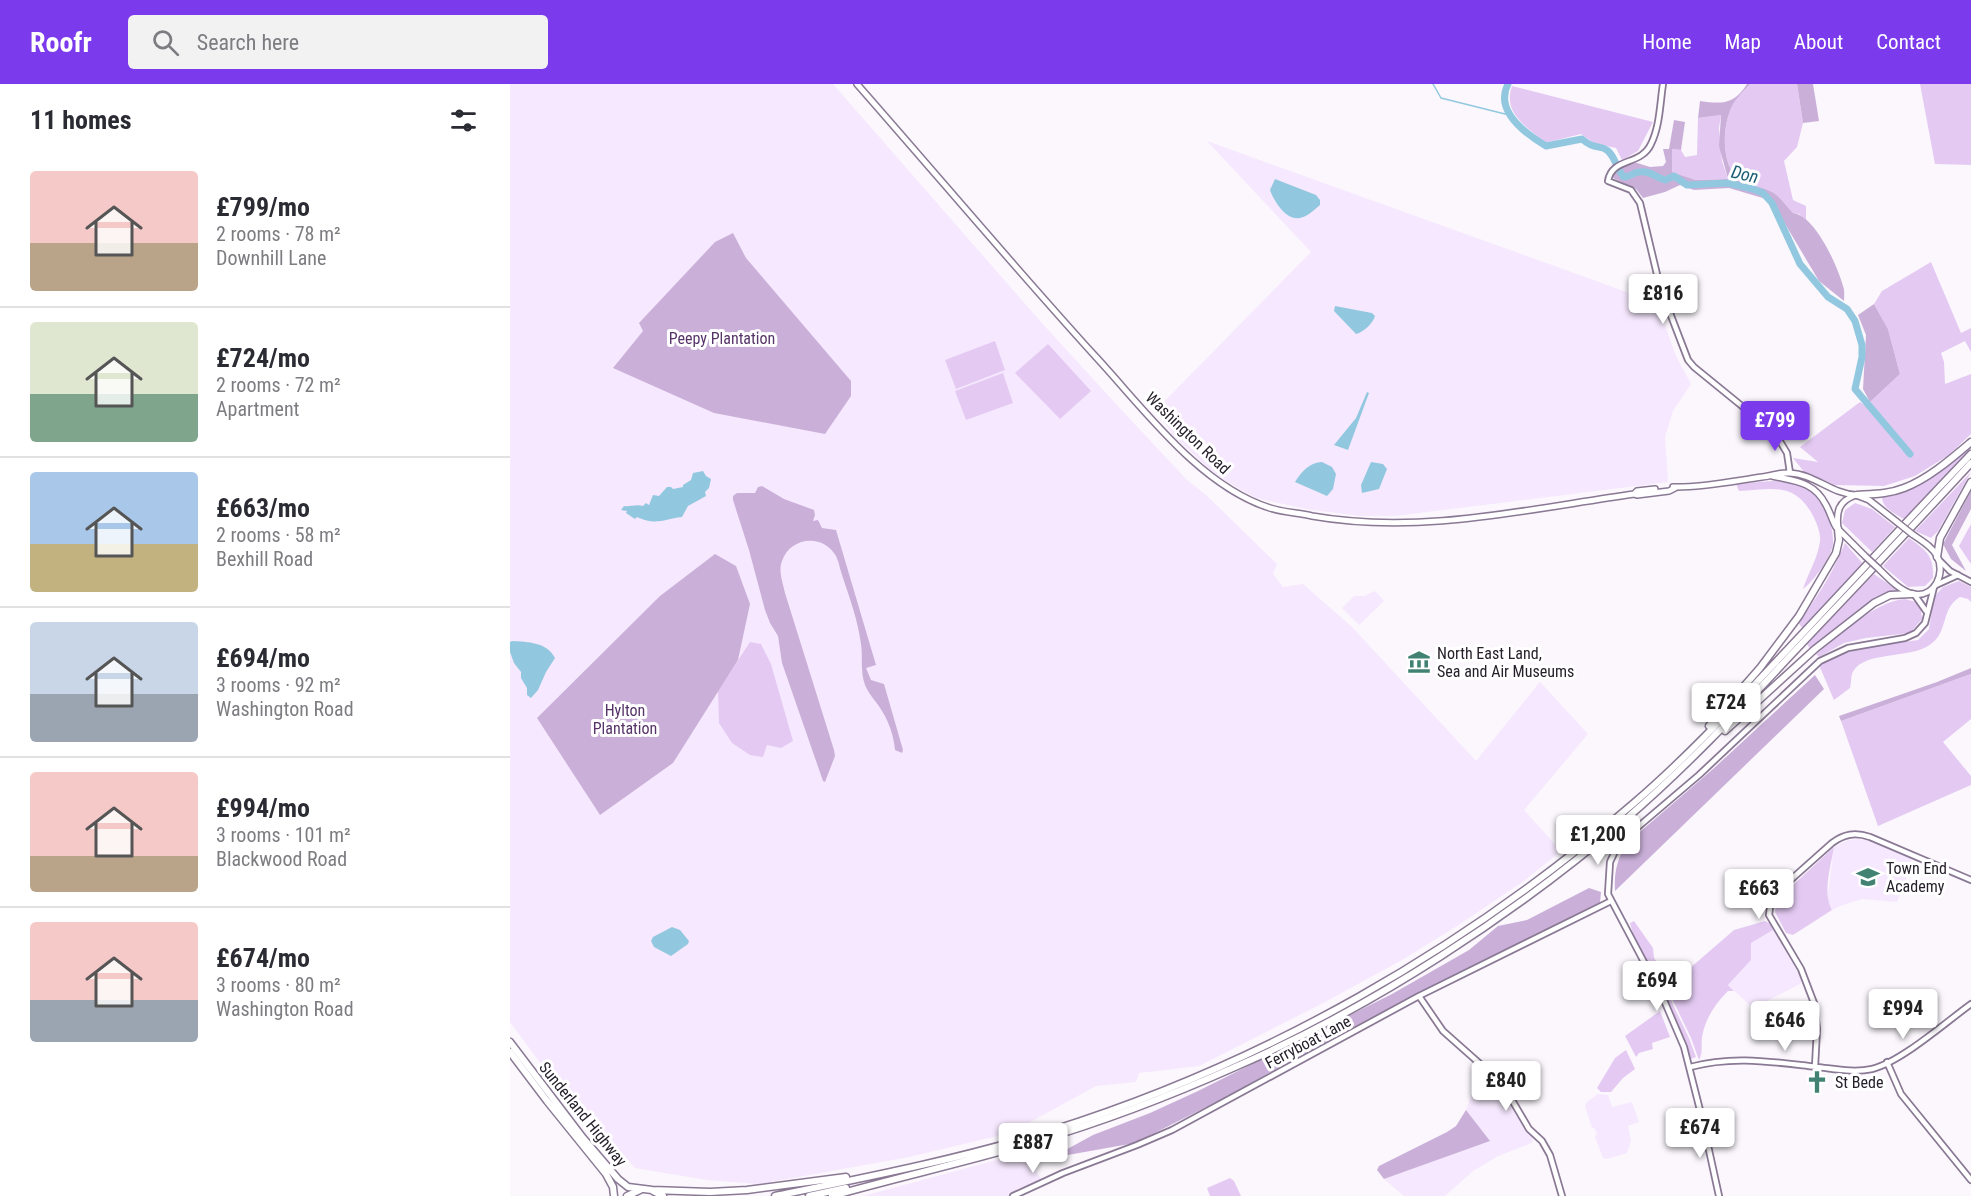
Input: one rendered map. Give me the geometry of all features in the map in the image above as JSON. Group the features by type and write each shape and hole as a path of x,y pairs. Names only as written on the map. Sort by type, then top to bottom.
{"highway":[{"path":"1856,495 1885,493 1910,486 1971,442"},
{"path":"776,1196 993,1147 1101,1113 1238,1059 1317,1020 1408,968 1488,917 1588,842 1662,778 1753,686 1971,454"},
{"path":"809,1196 995,1153 1105,1120 1239,1066 1318,1026 1373,997 1491,923 1626,819 1685,764 1741,709 1971,464"},
{"path":"1938,558 1940,538 1971,482"},
{"path":"1662,778 1760,668 1799,616 1836,553 1839,540 1838,529"},
{"path":"1685,764 1808,655 1861,612 1887,596 1913,594"},
{"name":"Sunderland Highway","path":"510,1042 618,1179 628,1187 644,1190"},
{"name":"Sunderland Highway","path":"510,1052 606,1174 613,1186 612,1196"},
{"path":"627,1196 644,1190 710,1192 747,1190 894,1171"},
{"path":"832,1196 894,1178"},
{"path":"652,1190 663,1196"}],"main road":[{"name":"Washington Road","path":"857,84 1075,334 1160,427 1207,474 1236,494 1273,509 1375,524 1446,521 1634,494 1637,491 1770,476"},
{"path":"1790,472 1818,480 1841,493 1869,500 1932,550 1938,558 1940,572 1934,586 1923,593 1913,594 1897,585 1838,529 1823,499 1812,488 1801,482 1770,476 1790,472"},
{"path":"1838,529 1839,507 1845,500 1856,495"}],"street":[{"path":"1664,84 1651,146 1638,158 1611,171 1608,182 1631,190 1640,203 1660,287 1688,360 1775,433 1787,453 1790,472"},
{"path":"1938,558 1947,569 1971,582"},
{"path":"1719,1196 1690,1067 1663,998 1608,894 1610,862 1618,845 1725,751 1812,667 1839,651 1855,646 1912,636 1923,626 1934,586 1958,575"},
{"path":"1913,594 1926,610"},
{"path":"1815,1067 1818,1029 1814,1004 1801,969 1769,915 1769,907 1776,892 1832,843 1846,834 1863,834 1971,880"},
{"name":"Ferryboat Lane","path":"1013,1196 1063,1173 1172,1130 1419,996 1611,901"},
{"path":"1419,996 1443,1031 1496,1078 1529,1129 1542,1141 1551,1155 1562,1196"},
{"path":"1690,1067 1712,1061 1734,1059 1815,1067 1872,1069 1928,1036 1971,1004"},
{"path":"1887,1062 1901,1094 1971,1180"}],"shaded area":[{"path":"510,84 833,84 1040,321 1127,416 1187,480 1206,495 1277,564 1273,574 1283,587 1303,584 1352,627 1476,761 1540,682 1588,734 1524,810 1561,851 1524,881 1457,926 1402,960 1325,1002 1199,1066 1139,1073 1136,1082 1096,1086 1010,1133 909,1157 759,1184 707,1180 635,1168 550,1076 510,1022"},
{"path":"1750,84 1797,84 1803,123 1797,147 1784,161 1793,200 1806,206 1806,220 1799,214 1793,213 1774,193 1740,179 1728,163 1725,137 1730,110"},
{"path":"1920,84 1971,84 1971,165 1935,164"},
{"path":"1512,86 1653,122 1638,151 1622,160 1616,148 1595,144 1581,134 1545,143 1518,119 1511,104"},
{"path":"1721,115 1719,128 1722,161 1728,179 1696,180 1672,172 1672,149 1681,150 1685,157 1697,155 1698,118"},
{"path":"1207,141 1657,303 1676,356 1691,384 1673,411 1665,437 1668,482 1395,516 1359,516 1306,509 1256,498 1208,468 1173,435 1156,410 1311,252"},
{"path":"1931,262 1961,333 1971,328 1971,352 1965,341 1941,353 1944,362 1945,384 1971,374 1971,434 1949,455 1915,476 1884,486 1835,485 1805,473 1793,458 1818,462 1800,447 1860,402 1867,407 1903,451 1909,451 1870,402 1900,374 1888,329 1874,304 1882,291"},
{"path":"995,341 1005,370 956,389 945,360"},
{"path":"1048,344 1091,391 1060,419 1015,373"},
{"path":"1003,373 1013,403 966,420 955,391"},
{"path":"1971,446 1971,449 1904,519 1884,504 1882,497 1894,496 1918,486"},
{"path":"1971,472 1938,531 1931,538 1915,531"},
{"path":"1782,480 1808,489 1826,513 1832,528 1833,543 1830,554 1817,575 1803,589 1820,541 1817,524 1812,514 1798,497 1790,492 1772,489 1739,491 1736,484"},
{"path":"1855,503 1872,509 1895,527 1872,552 1842,523 1845,510"},
{"path":"1971,524 1971,564 1959,546"},
{"path":"1909,538 1931,559 1933,578 1925,586 1908,587 1883,566"},
{"path":"1845,543 1864,565 1802,628 1798,622 1824,585"},
{"path":"1874,574 1900,592 1889,594 1865,606 1810,649 1807,644"},
{"path":"1959,581 1971,587 1971,602 1960,597 1953,602 1935,641 1920,650 1868,660 1860,664 1853,672 1850,688 1834,700 1819,665 1856,649 1918,640 1929,629 1934,597 1943,587"},
{"path":"1375,591 1384,601 1359,625 1342,608 1354,596 1364,596"},
{"path":"1905,599 1916,602 1921,610 1922,619 1910,633 1866,638 1844,643 1819,657 1816,654 1870,613 1894,601"},
{"path":"750,642 761,644 771,664 793,741 781,748 767,745 763,757 750,755 732,743 719,723 718,691"},
{"path":"1971,674 1971,719 1943,742 1971,776 1971,785 1878,826 1841,721"},
{"name":"Town End Academy","path":"1856,839 1868,840 1911,859 1912,864 1897,902 1862,899 1832,910 1828,902 1828,894 1834,847"},
{"path":"1834,847 1827,888 1832,910 1793,935 1786,933 1775,912 1777,900"},
{"path":"1634,921 1653,948 1654,958 1663,970 1660,973 1668,984 1665,988 1696,1057 1691,1059 1674,1015 1633,934 1630,923"},
{"path":"1765,921 1771,924 1773,930 1751,943 1751,960 1728,985 1734,991 1728,991 1711,1012 1703,1030 1699,1060 1667,988 1734,930"},
{"path":"1773,930 1802,980 1800,984 1753,1008 1728,985 1751,960 1751,943"},
{"path":"1660,1011 1670,1037 1652,1043 1653,1049 1639,1053 1636,1057 1625,1036"},
{"path":"1626,1050 1635,1069 1623,1078 1611,1092 1601,1092 1597,1088 1615,1058"},
{"path":"1483,1075 1488,1075 1500,1088 1522,1126 1533,1137 1532,1143 1498,1156 1473,1171 1445,1196 1404,1196 1384,1179 1489,1141 1466,1110 1474,1088"},
{"path":"1598,1094 1608,1095 1612,1107 1632,1102 1639,1122 1628,1126 1631,1140 1627,1153 1603,1158 1595,1137 1597,1134 1592,1127 1585,1106"},
{"path":"1023,1153 1042,1180 1020,1196 863,1196"},
{"path":"1230,1178 1234,1181 1241,1196 1210,1196 1207,1188"}],"green space":[{"path":"1747,84 1750,84 1732,106 1727,121 1725,146 1731,170 1740,179 1774,193 1793,213 1801,216 1817,232 1836,267 1844,288 1844,301 1819,281 1778,212 1766,199 1729,188 1694,190 1680,185 1643,198 1636,189 1613,178 1614,170 1634,162 1650,167 1663,166 1666,162 1663,149 1669,149 1674,120 1685,122 1681,150 1672,149 1672,172 1696,180 1728,179 1719,146 1721,115 1698,118 1700,101 1727,102 1737,96"},
{"path":"1797,84 1813,84 1819,121 1803,123"},
{"name":"Peepy Plantation","path":"733,233 746,258 851,381 851,396 825,434 714,413 613,368 643,331 639,323 715,242"},
{"path":"1874,304 1888,329 1900,374 1870,402 1863,389 1866,335 1858,315"},
{"path":"762,486 784,499 814,510 813,521 818,520 822,528 836,530 876,665 866,668 871,680 884,684 903,750 902,753 895,750 887,720 865,685 858,627 836,556 823,544 815,541 799,543 786,553 781,565 781,573 785,593 834,750 835,756 825,782 782,663 778,636 765,610 733,500 733,496 737,493 755,493 758,487"},
{"path":"1971,491 1971,509 1952,545 1966,571 1951,559 1943,544"},
{"name":"Hylton Plantation","path":"715,554 736,566 750,604 738,660 673,763 600,815 537,718 660,596"},
{"path":"1971,668 1971,674 1841,721 1839,716 1937,682"},
{"path":"1815,675 1824,689 1615,891 1617,866 1627,843 1713,769"},
{"path":"1589,888 1601,892 1600,903 1390,1008 1230,1095 1135,1143 1051,1158 1093,1135 1198,1091 1392,994 1469,950 1498,926 1527,920"},
{"path":"1466,1110 1490,1141 1384,1179 1377,1170 1379,1166 1456,1126"}],"water":[{"path":"1275,179 1316,195 1320,200 1320,205 1303,217 1290,216 1274,199 1270,190"},
{"path":"1335,306 1372,313 1375,316 1368,327 1356,334 1334,311"},
{"path":"1367,392 1369,393 1348,450 1334,445 1356,418"},
{"path":"1322,462 1332,467 1336,474 1333,489 1327,496 1295,482 1306,468"},
{"path":"1371,462 1383,464 1387,469 1379,489 1362,493 1361,485"},
{"path":"703,471 711,479 709,488 705,492 706,496 688,506 682,517 650,521 637,517 635,519 626,513 627,511 621,510 624,506 643,506 646,503 649,505 653,495 659,496 667,487 673,489 683,487 691,480 693,473"},
{"path":"512,641 542,646 555,658 538,690 531,698 527,695 521,672 510,652"},
{"path":"672,927 680,930 689,941 671,956 654,947 651,941 653,937"}],"waterway":[{"path":"1433,84 1441,98 1509,115"},
{"name":"Don","path":"1508,84 1505,103 1514,121 1546,146 1582,139 1608,151 1624,177 1646,172 1665,180 1674,176 1687,185 1728,183 1763,193 1772,203 1800,264 1828,297 1847,309 1855,321 1862,345 1862,357 1855,389 1910,454"}],"place":[{"name":"North East Land, Sea and Air Museums","path":"1419,662"},
{"name":"Town End Academy","path":"1868,877"},
{"name":"St Bede","path":"1817,1082"}]}
